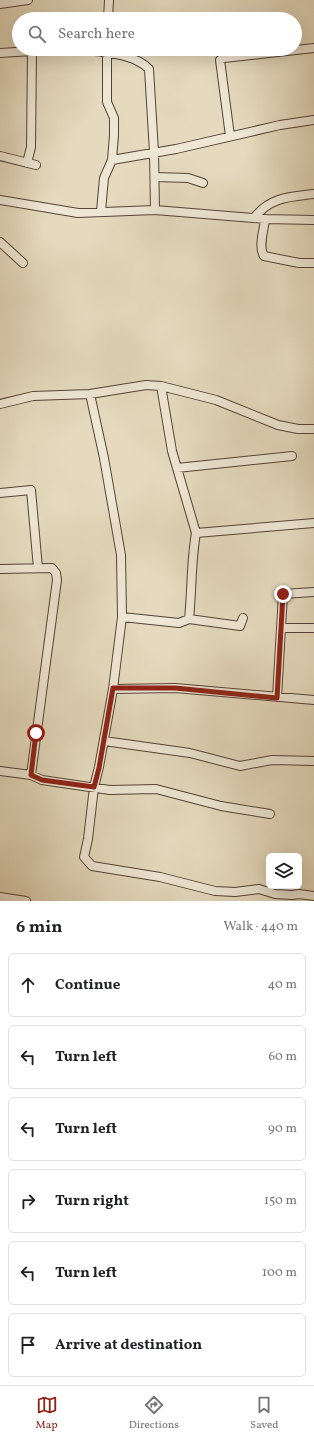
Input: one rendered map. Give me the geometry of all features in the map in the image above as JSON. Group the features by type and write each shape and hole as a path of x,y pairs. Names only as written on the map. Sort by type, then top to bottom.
{"street":[{"path":"0,4 28,0"},
{"path":"108,12 109,0"},
{"path":"302,49 314,48"},
{"path":"0,53 12,52"},
{"path":"0,156 32,164 31,147 36,56"},
{"path":"101,211 104,178 112,160 114,118 106,102 107,56"},
{"path":"122,56 143,63 149,69 154,152 155,210"},
{"path":"230,136 220,60 224,58 242,56"},
{"path":"112,160 176,149 280,125 314,120"},
{"path":"155,178 188,178 203,183"},
{"path":"254,218 269,203 290,197 314,194"},
{"path":"0,200 78,213 155,210 265,219 314,220"},
{"path":"265,219 261,246 264,256 299,263 314,262"},
{"path":"0,242 23,263"},
{"path":"0,404 38,395 90,394 146,385 161,386 172,390 191,393 201,398 216,400 278,425 298,429 314,429"},
{"path":"161,386 172,451 196,533 193,551 193,576 189,619"},
{"path":"90,394 104,458 121,555 122,617 113,688 94,787 88,839 84,857 92,866 160,877 215,891 235,892 259,889 274,898 299,894 314,896"},
{"path":"177,468 292,456"},
{"path":"0,493 31,490 38,568"},
{"path":"196,533 314,523"},
{"path":"0,569 52,568 56,573 57,580 31,775"},
{"path":"277,698 283,594 314,592"},
{"path":"122,617 179,623 189,619 240,626 243,618"},
{"path":"281,628 314,628"},
{"path":"113,688 175,688 314,700"},
{"path":"104,741 190,754 240,766 272,760 314,761"},
{"path":"0,771 31,775 42,780 110,790 156,789 221,806 270,814"},
{"path":"0,897 26,901"}],"route":[{"path":"36,733 31,775 42,780 94,787 99,768 113,688 175,688 277,698 283,594"}]}
